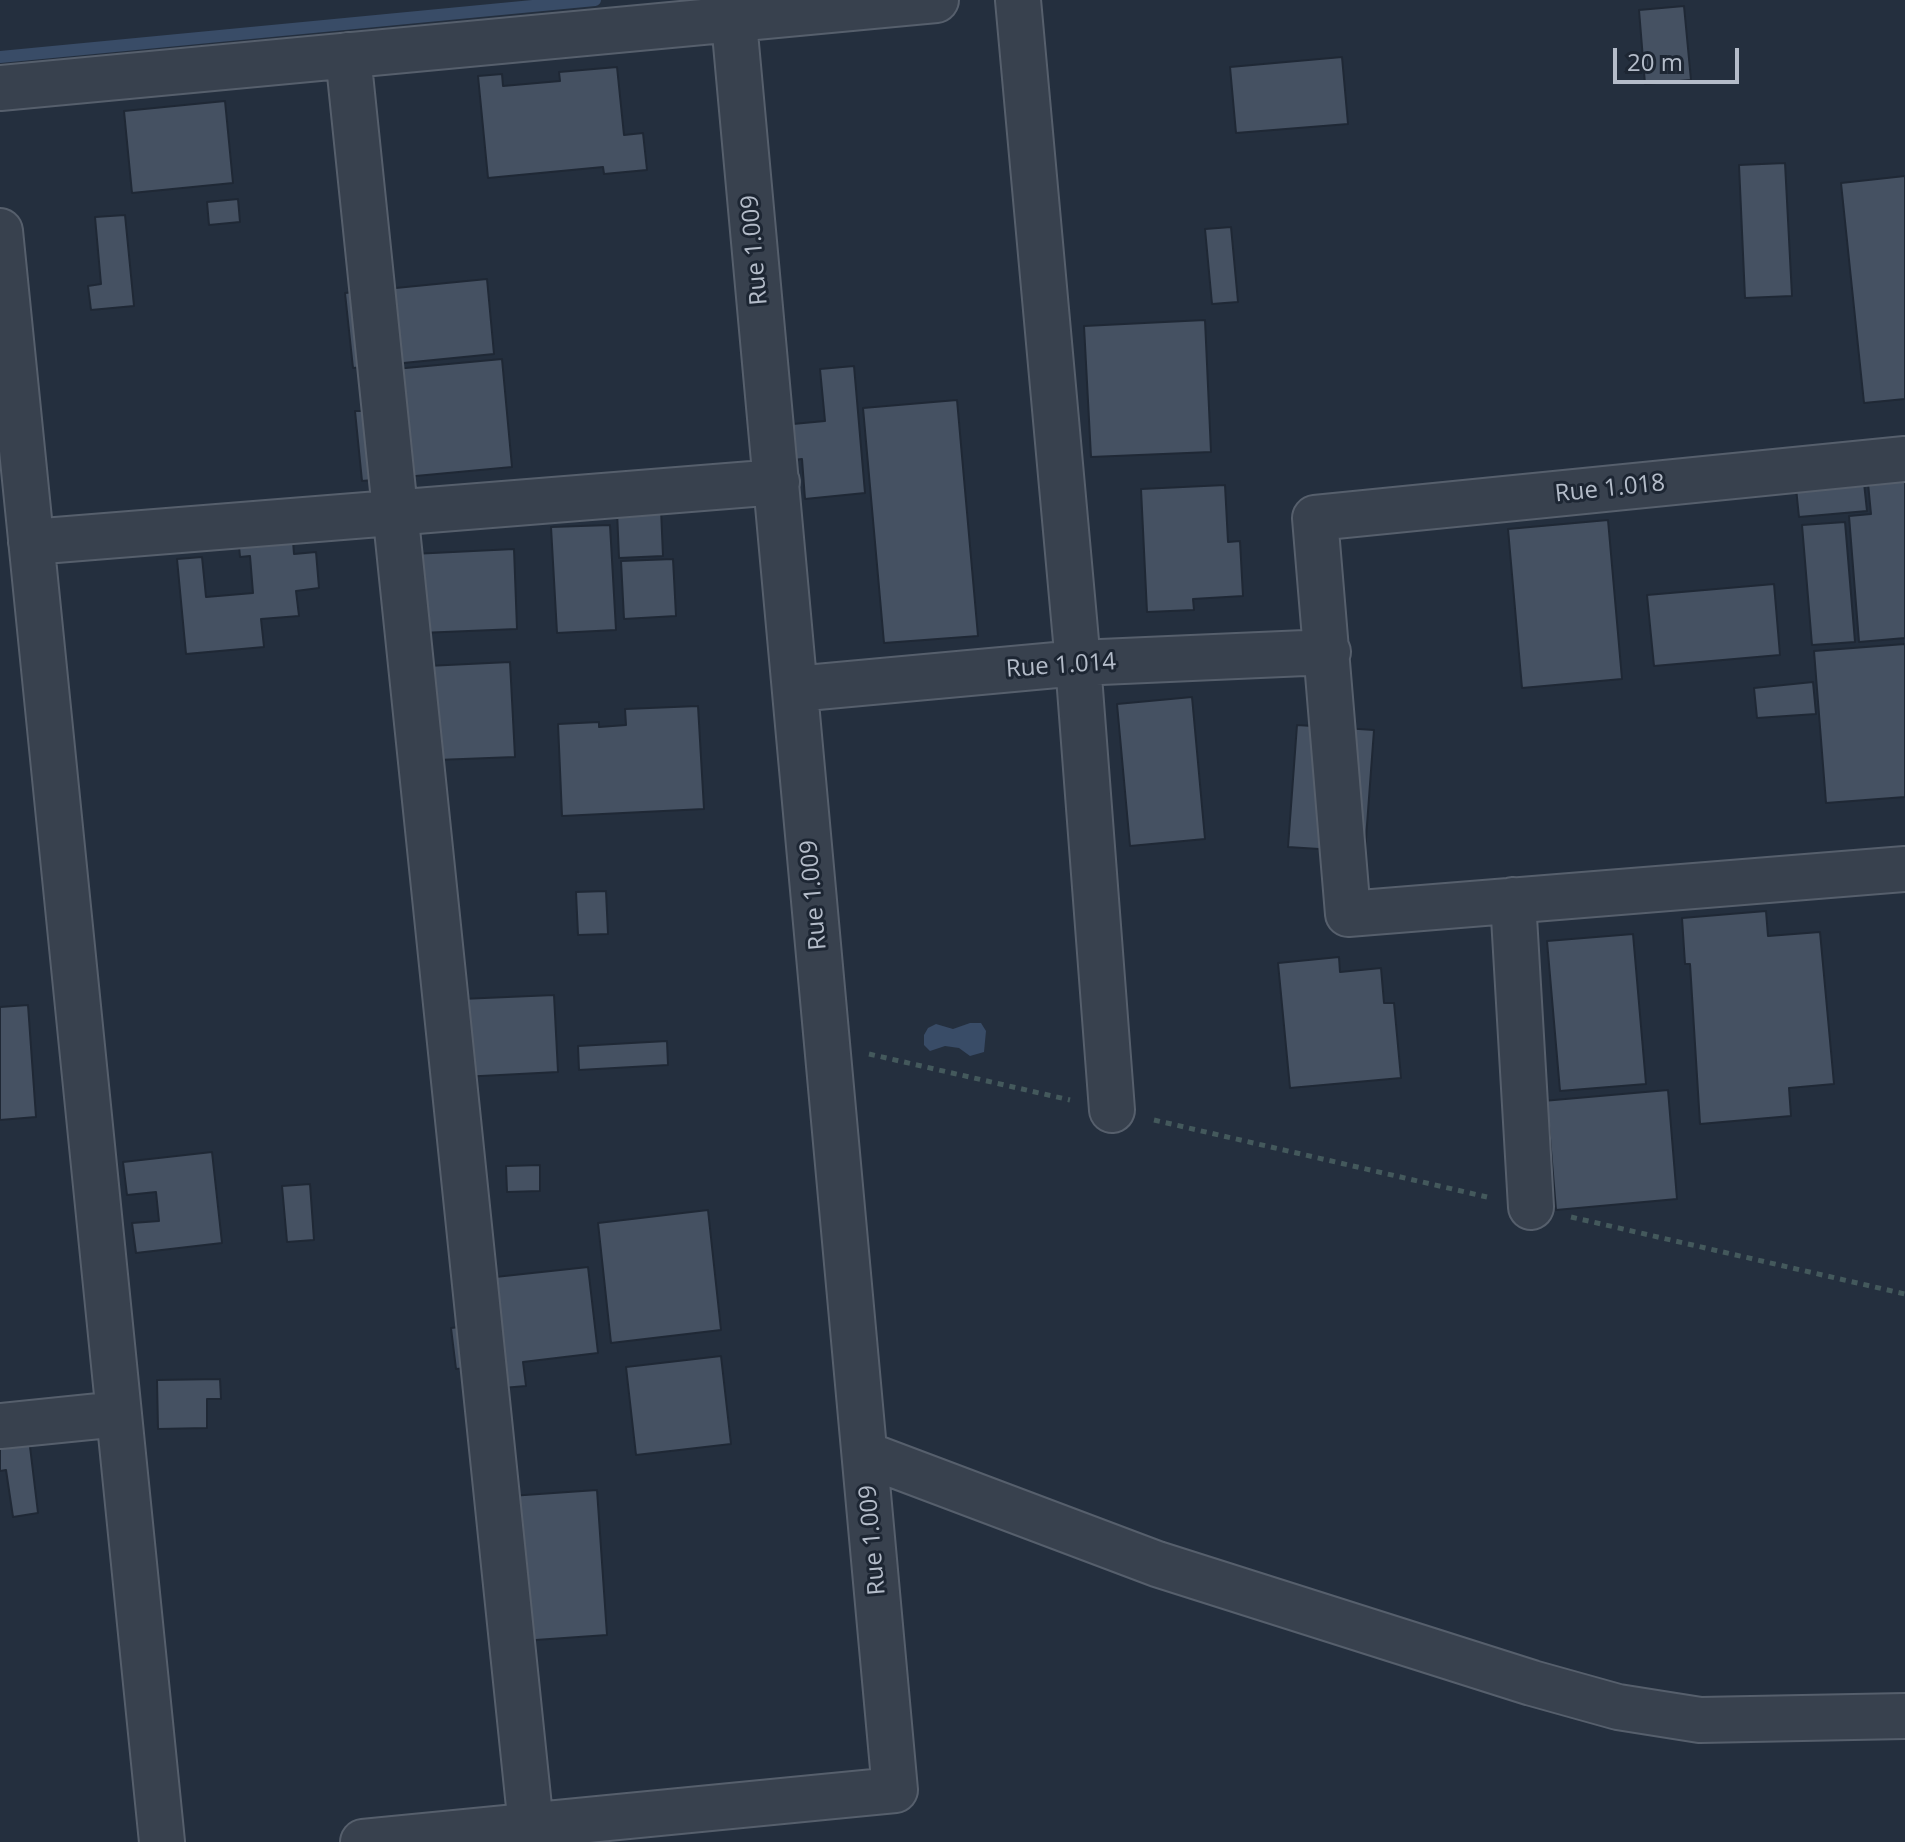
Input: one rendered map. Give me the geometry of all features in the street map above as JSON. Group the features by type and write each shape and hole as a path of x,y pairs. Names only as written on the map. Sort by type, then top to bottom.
{"street":[{"path":"0,88 348,55 733,9 936,0"},
{"path":"1018,0 1078,663 1112,1110"},
{"name":"Rue 1.009","path":"531,1826 895,1790 733,9"},
{"path":"348,55 531,1826 363,1842"},
{"path":"0,231 162,1842"},
{"name":"Rue 1.018","path":"1328,652 1315,518 1905,459"},
{"path":"31,542 777,482"},
{"path":"1328,652 1348,914 1905,869"},
{"name":"Rue 1.014","path":"795,689 1078,663 1328,652"},
{"path":"1513,900 1531,1207"},
{"path":"0,1426 119,1414"},
{"path":"865,1454 1157,1564 1532,1683 1618,1707 1700,1720 1905,1716"}],"path":[{"path":"857,1051 1905,1294"}],"water":[{"path":"981,1023 986,1031 984,1052 970,1056 959,1048 945,1046 930,1051 924,1045 928,1028 936,1024 953,1029"}],"building":[{"path":"1684,6 1691,80 1645,84 1639,10"},
{"path":"1342,57 1348,124 1236,133 1230,67"},
{"path":"617,67 624,135 643,133 647,170 604,174 603,167 488,178 478,76 502,74 503,86 560,81 559,72"},
{"path":"225,101 233,183 132,193 124,111"},
{"path":"1785,163 1792,296 1745,298 1739,165"},
{"path":"1905,176 1905,399 1864,403 1841,183"},
{"path":"238,199 240,222 209,225 207,202"},
{"path":"125,215 134,306 91,310 88,286 101,284 95,217"},
{"path":"1231,227 1238,302 1212,304 1205,229"},
{"path":"487,279 494,354 353,368 345,293"},
{"path":"1205,320 1211,452 1091,457 1084,326"},
{"path":"502,359 512,467 362,481 355,411 367,411 363,372"},
{"path":"854,366 865,493 805,499 802,459 785,461 782,425 825,421 820,369"},
{"path":"957,400 978,636 884,643 863,408"},
{"path":"1905,480 1905,638 1859,642 1849,516 1871,514 1868,483"},
{"path":"1864,483 1867,511 1799,517 1796,488"},
{"path":"1225,485 1228,542 1240,541 1243,596 1193,599 1194,610 1147,612 1141,489"},
{"path":"661,509 663,556 619,558 617,511"},
{"path":"1608,520 1622,679 1522,688 1508,529"},
{"path":"1845,522 1855,642 1812,645 1802,525"},
{"path":"610,525 616,630 557,633 551,527"},
{"path":"293,541 294,554 316,552 319,588 296,591 299,616 261,619 264,647 186,654 177,559 202,557 206,597 253,593 250,556 240,557 239,546"},
{"path":"514,549 517,629 396,634 392,555"},
{"path":"673,559 676,616 624,619 621,561"},
{"path":"1774,584 1780,655 1654,666 1647,595"},
{"path":"1905,644 1905,797 1826,803 1814,651"},
{"path":"510,662 515,757 411,761 406,667"},
{"path":"1813,682 1816,714 1757,718 1754,688"},
{"path":"1192,697 1205,839 1130,846 1117,704"},
{"path":"698,706 704,809 562,816 558,724 599,722 599,727 626,725 625,709"},
{"path":"1297,725 1374,730 1365,852 1288,847"},
{"path":"606,891 608,934 578,935 576,892"},
{"path":"1766,911 1768,936 1820,932 1834,1084 1789,1088 1791,1116 1700,1124 1690,964 1685,964 1682,918"},
{"path":"1633,934 1646,1084 1560,1091 1547,941"},
{"path":"1339,957 1340,972 1381,968 1384,1003 1394,1003 1401,1078 1290,1088 1278,963"},
{"path":"554,995 558,1072 442,1078 438,1000"},
{"path":"28,1005 36,1117 0,1120 0,1007"},
{"path":"667,1041 668,1065 579,1070 578,1046"},
{"path":"1668,1090 1677,1199 1556,1210 1549,1126 1522,1128 1520,1103"},
{"path":"212,1152 222,1243 136,1253 132,1223 159,1221 156,1192 127,1195 123,1162"},
{"path":"540,1165 540,1191 507,1192 506,1166"},
{"path":"310,1184 314,1240 287,1242 282,1186"},
{"path":"708,1210 721,1330 611,1343 598,1223"},
{"path":"588,1267 598,1353 523,1362 526,1386 491,1389 488,1366 456,1369 451,1328 492,1323 486,1278"},
{"path":"721,1356 731,1444 636,1455 626,1367"},
{"path":"220,1379 221,1399 207,1399 207,1428 158,1429 157,1380"},
{"path":"28,1430 38,1513 13,1517 6,1470 0,1471 0,1433"},
{"path":"597,1490 607,1635 507,1642 496,1497"}],"waterway":[{"path":"0,57 595,0"}]}
